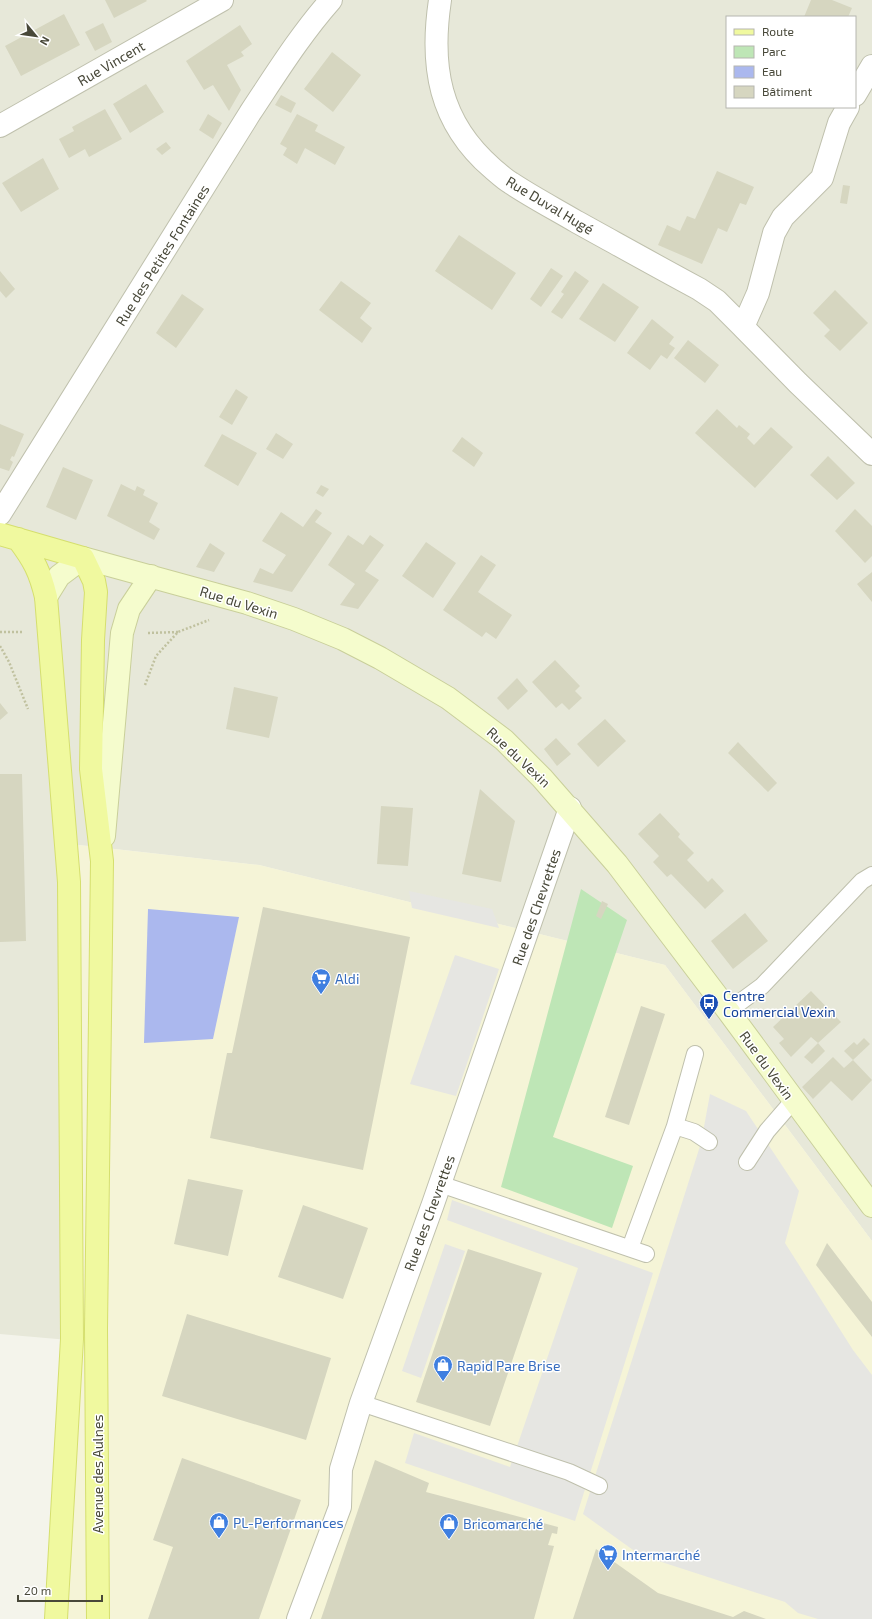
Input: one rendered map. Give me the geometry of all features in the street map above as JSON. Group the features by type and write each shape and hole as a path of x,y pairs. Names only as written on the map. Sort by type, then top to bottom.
{"main road":[{"name":"Rue du Vexin","path":"9,537 247,603 294,619 343,639 380,658 448,698 504,740 570,808 617,864 872,1206"},
{"path":"9,537 32,557 40,573 46,597 69,890 72,1339 56,1619"},
{"path":"46,597 59,576 83,558"},
{"name":"Avenue des Aulnes","path":"83,558 94,581 96,592 93,640 91,769 102,861 96,1329 98,1619"},
{"path":"102,861 122,632 129,609 151,576"}],"street":[{"name":"Rue Vincent","path":"0,126 222,0"},
{"name":"Rue des Petites Fontaines","path":"0,514 250,113 290,52 331,0"},
{"name":"Rue Duval Hugé","path":"440,0 436,43 437,64 441,90 449,113 462,135 480,158 510,183 699,289 717,301 872,454"},
{"path":"856,93 870,68"},
{"path":"743,327 758,293 774,233 783,217 822,178 839,123 847,108"},
{"name":"Rue des Chevrettes","path":"298,1619 340,1507 341,1469 361,1403 440,1184 570,808"}],"lane":[{"path":"728,1011 762,986 862,881 872,875"},
{"path":"630,1248 675,1126 695,1054"},
{"path":"747,1162 767,1131 793,1101"},
{"path":"675,1126 694,1132 708,1142"},
{"path":"440,1184 646,1254"},
{"path":"361,1403 562,1470 599,1486"}],"path":[{"path":"145,633 178,632 213,618"},
{"path":"0,632 23,632"},
{"path":"142,692 156,656 178,632"}],"shaded area":[{"path":"0,0 872,0 872,1241 665,965 259,865 79,845 80,1341 0,1334"},
{"path":"78,845 259,865 665,965 872,1241 872,1619 63,1619 80,1341"},
{"path":"409,891 492,909 499,928 412,908"},
{"path":"455,955 499,969 456,1096 410,1084"},
{"path":"710,1094 746,1111 799,1191 785,1243 853,1350 872,1375 872,1619 818,1619 798,1613 785,1602 640,1555 583,1514 701,1143"},
{"path":"452,1200 653,1273 575,1521 405,1463 414,1433 510,1467 578,1268 447,1220"},
{"path":"445,1244 465,1251 421,1378 402,1371"}],"green space":[{"path":"581,889 627,920 553,1137 633,1166 612,1228 501,1187"}],"water":[{"path":"148,909 239,917 213,1039 144,1043"}],"building":[{"path":"105,0 146,0 147,1 114,18"},
{"path":"811,0 832,0 852,8 848,16 804,16"},
{"path":"64,14 80,45 21,76 5,46"},
{"path":"103,23 112,42 95,51 85,32"},
{"path":"240,25 252,44 241,52 244,56 227,65 241,90 229,111 213,85 204,90 186,61"},
{"path":"332,52 361,75 333,112 304,89"},
{"path":"146,84 164,112 130,133 113,104"},
{"path":"281,95 296,103 291,113 275,105"},
{"path":"105,109 122,139 89,157 85,149 69,158 59,139 74,131 72,127"},
{"path":"208,114 222,123 213,139 199,130"},
{"path":"297,114 318,125 315,131 345,147 335,165 305,148 297,164 283,155 287,148 280,144"},
{"path":"166,142 171,148 162,155 156,149"},
{"path":"43,158 59,189 21,212 2,183"},
{"path":"717,171 754,187 746,205 740,203 727,232 718,228 702,264 658,245 667,225 680,231 687,216 695,219"},
{"path":"843,185 850,186 847,204 840,203"},
{"path":"459,235 516,273 492,310 435,271"},
{"path":"551,268 563,276 541,307 530,299"},
{"path":"0,271 15,289 6,298 0,291"},
{"path":"575,271 589,281 562,319 551,312 564,294 561,292"},
{"path":"341,281 371,303 360,318 372,328 362,343 319,310"},
{"path":"603,283 639,307 615,342 579,319"},
{"path":"835,290 868,323 840,351 824,336 830,330 813,313"},
{"path":"182,294 204,309 176,348 156,333"},
{"path":"652,319 674,337 669,344 675,348 667,359 661,355 650,370 627,353"},
{"path":"688,340 719,365 705,383 674,358"},
{"path":"236,389 248,397 232,425 219,417"},
{"path":"717,409 737,428 739,425 750,434 747,438 754,445 771,427 793,447 755,488 695,433"},
{"path":"0,424 24,434 14,457 12,456 10,460 13,462 9,471 0,468"},
{"path":"276,433 293,444 283,459 266,449"},
{"path":"222,434 257,453 238,486 204,466"},
{"path":"462,437 483,453 474,467 452,451"},
{"path":"828,456 855,483 837,500 810,475"},
{"path":"63,467 93,480 76,520 46,507"},
{"path":"121,484 135,491 137,486 145,490 143,495 158,503 149,522 160,529 154,540 107,516"},
{"path":"321,485 329,489 323,497 316,493"},
{"path":"316,509 322,513 315,522 332,533 292,592 253,582 260,568 273,574 286,555 262,541 281,512 303,527"},
{"path":"855,509 872,526 872,556 865,563 835,531"},
{"path":"348,535 363,545 370,535 384,545 365,571 379,580 358,609 340,605 355,584 328,565"},
{"path":"426,542 456,563 433,598 402,576"},
{"path":"210,543 225,553 214,572 196,567"},
{"path":"481,555 496,565 478,592 512,615 496,639 486,632 482,637 443,610"},
{"path":"872,572 872,602 857,584"},
{"path":"555,660 580,686 575,691 582,698 569,710 562,703 556,708 532,682"},
{"path":"517,678 528,691 508,710 497,698"},
{"path":"234,687 278,697 269,738 226,729"},
{"path":"0,703 8,713 0,720"},
{"path":"605,719 626,741 598,767 577,744"},
{"path":"556,738 571,754 557,766 544,749"},
{"path":"738,742 777,783 768,792 728,753"},
{"path":"0,774 22,774 26,941 0,942"},
{"path":"480,789 515,821 501,882 462,874"},
{"path":"381,806 413,808 408,866 377,864"},
{"path":"660,813 680,834 678,837 694,853 687,860 708,882 712,878 724,891 705,909 671,874 667,877 653,862 659,856 638,834"},
{"path":"602,901 608,904 601,919 596,916"},
{"name":"Aldi","path":"263,907 410,937 363,1170 210,1138 227,1053 232,1053"},
{"path":"745,913 768,941 733,969 711,941"},
{"path":"811,991 841,1022 818,1043 811,1037 791,1057 779,1043 784,1039 773,1027"},
{"path":"641,1006 665,1014 629,1125 605,1117"},
{"path":"864,1038 870,1044 853,1060 844,1051 854,1042 857,1045"},
{"path":"818,1043 825,1051 812,1064 804,1057"},
{"path":"833,1057 844,1068 853,1060 872,1080 852,1101 831,1081 813,1099 802,1087"},
{"path":"188,1179 243,1190 228,1256 174,1244"},
{"path":"303,1205 368,1228 343,1299 278,1277"},
{"path":"827,1243 872,1302 872,1337 816,1265"},
{"path":"468,1249 542,1273 490,1426 416,1402"},
{"path":"187,1314 331,1358 306,1440 162,1396"},
{"path":"182,1458 301,1500 259,1619 148,1619 173,1547 153,1540"},
{"name":"Bricomarché","path":"375,1460 429,1483 426,1492 558,1527 557,1534 552,1533 548,1545 554,1546 534,1619 321,1619"},
{"name":"Intermarché","path":"596,1549 658,1593 733,1617 744,1611 766,1619 573,1619"}],"place":[{"name":"Aldi","path":"321,995"},
{"name":"Centre Commercial Vexin","path":"709,1020"},
{"name":"Rapid Pare Brise","path":"443,1382"},
{"name":"PL-Performances","path":"219,1539"},
{"name":"Bricomarché","path":"449,1540"},
{"name":"Intermarché","path":"608,1571"}]}
